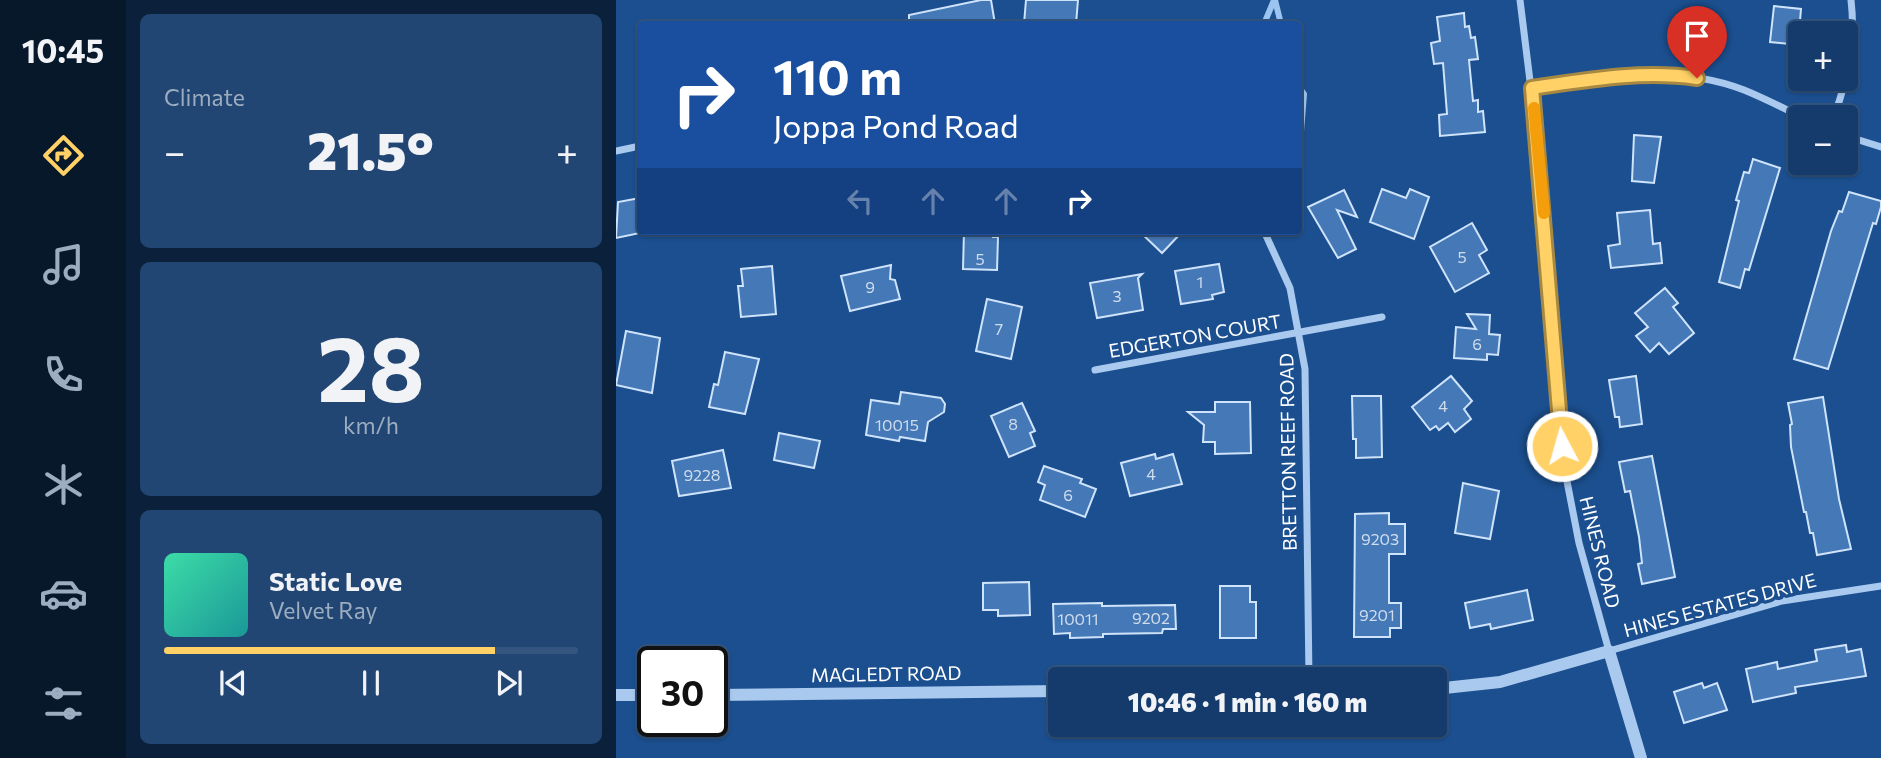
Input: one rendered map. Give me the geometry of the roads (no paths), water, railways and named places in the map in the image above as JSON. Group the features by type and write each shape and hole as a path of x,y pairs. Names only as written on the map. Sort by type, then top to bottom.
{"street":[{"name":"HINES ROAD","path":"1520,0 1532,88 1564,466 1579,543 1609,651"},
{"path":"1838,105 1850,72 1854,21 1851,0"},
{"path":"1532,88 1625,75 1673,74 1742,89 1788,110"},
{"path":"1858,140 1881,147"},
{"path":"616,151 637,147"},
{"name":"BRETTON REEF ROAD","path":"1266,235 1290,288 1300,332 1307,429 1308,667"},
{"name":"EDGERTON COURT","path":"1096,370 1382,317"},
{"name":"HINES ESTATES DRIVE","path":"1609,651 1782,601 1881,586"},
{"path":"1447,688 1500,682 1609,651 1640,758"},
{"name":"MAGLEDT ROAD","path":"728,695 1048,691"},
{"path":"616,695 637,695"}],"waterway":[{"path":"1265,21 1274,0"},
{"path":"1275,0 1280,21"},
{"path":"1302,91 1302,119"}]}
